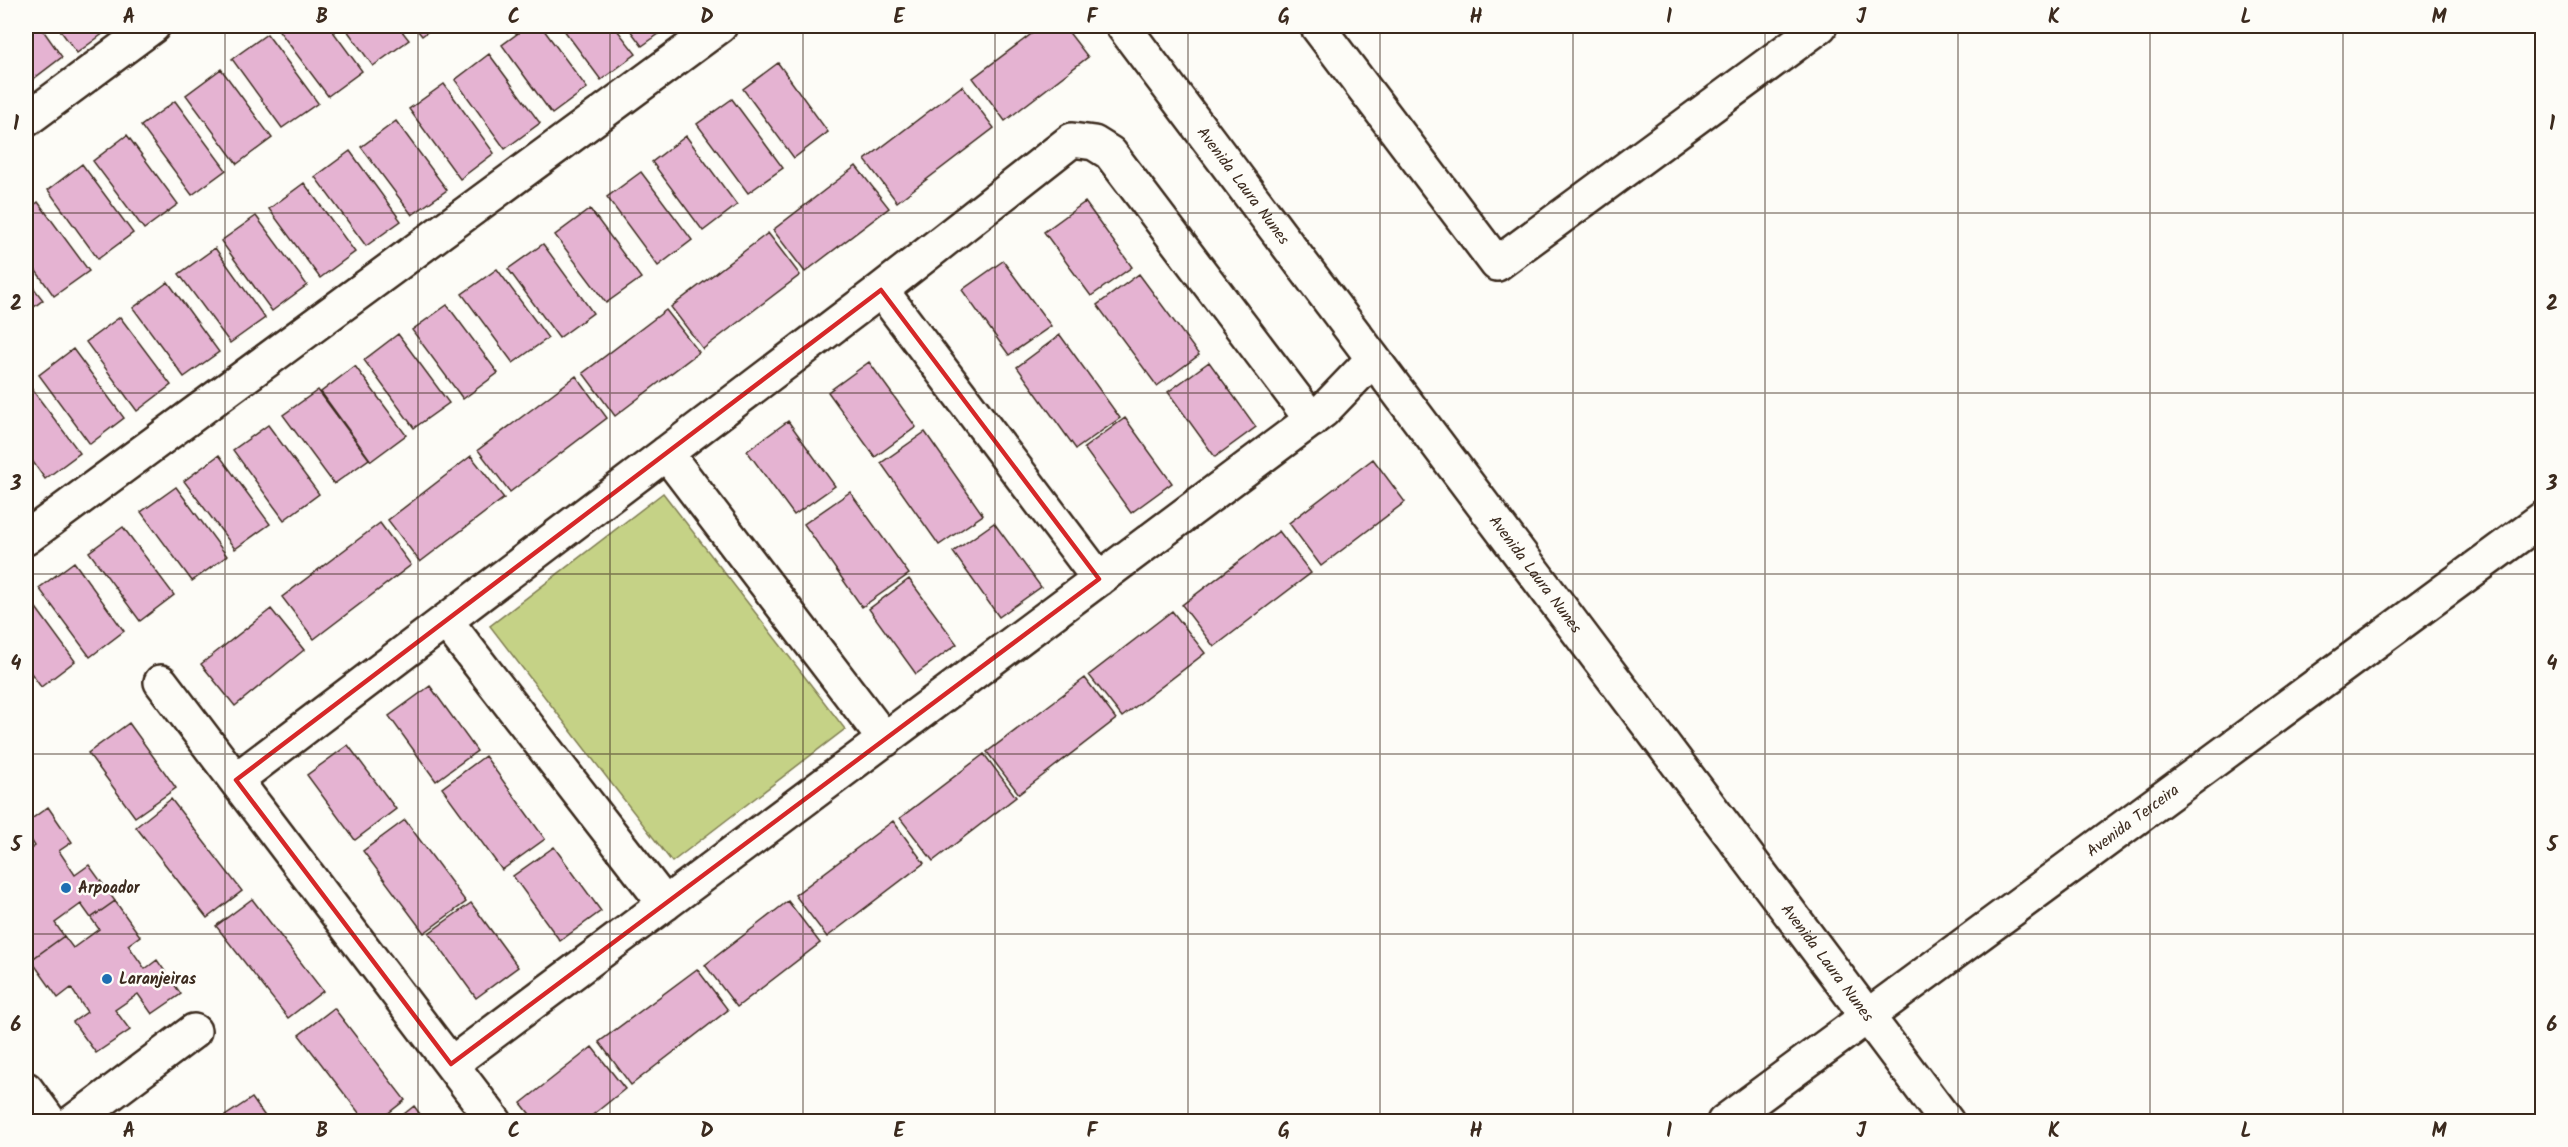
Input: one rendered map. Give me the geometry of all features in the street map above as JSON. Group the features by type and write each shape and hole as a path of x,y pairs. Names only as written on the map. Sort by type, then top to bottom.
{"street":[{"path":"26,120 153,26"},
{"path":"26,538 720,26"},
{"name":"Avenida Laura Nunes","path":"1123,26 1947,1122"},
{"path":"1317,26 1497,264 1820,26"},
{"path":"236,780 881,291 1072,140 1094,143 1110,153 1312,420"},
{"path":"881,291 1099,579"},
{"path":"451,1064 1312,420 1373,359"},
{"path":"666,453 885,740"},
{"name":"Avenida Terceira","path":"1724,1122 2542,519"},
{"path":"446,621 665,904"},
{"path":"161,682 495,1122"},
{"path":"73,1122 194,1031"},
{"path":"26,1089 50,1122"}],"highlighted area":[{"path":"881,290 1099,579 451,1064 236,780"}],"green space":[{"path":"663,493 845,729 672,862 490,626"}],"building":[{"path":"26,26 40,26 62,57 28,83 26,79"},
{"path":"57,26 111,26 112,27 77,53"},
{"path":"280,26 329,26 362,71 328,96 277,28"},
{"path":"344,26 398,26 409,40 373,66"},
{"path":"414,26 435,26 422,36"},
{"path":"528,26 541,26 587,88 552,114 502,45"},
{"path":"561,26 614,26 636,54 601,80"},
{"path":"627,26 670,26 642,46"},
{"path":"1042,26 1064,26 1088,57 1005,121 973,78"},
{"path":"267,34 318,103 282,128 232,59"},
{"path":"489,54 540,123 505,149 455,80"},
{"path":"778,63 828,132 794,158 743,89"},
{"path":"221,69 272,138 237,164 186,95"},
{"path":"444,84 494,153 460,179 409,109"},
{"path":"962,86 994,128 897,202 865,160"},
{"path":"732,99 783,168 748,193 697,124"},
{"path":"175,101 226,170 192,195 141,126"},
{"path":"396,121 447,190 412,215 361,147"},
{"path":"127,135 178,204 144,229 93,161"},
{"path":"686,136 737,205 703,231 652,162"},
{"path":"350,151 401,221 366,246 315,177"},
{"path":"82,164 133,233 98,259 48,190"},
{"path":"856,166 889,208 805,272 773,230"},
{"path":"641,172 692,240 658,266 607,197"},
{"path":"304,183 355,252 320,278 269,209"},
{"path":"38,202 89,271 54,296 26,257 26,211"},
{"path":"1085,202 1132,267 1091,296 1044,232"},
{"path":"590,209 641,278 606,303 555,235"},
{"path":"256,216 307,285 272,311 221,241"},
{"path":"768,233 800,275 703,349 671,307"},
{"path":"543,244 593,313 559,338 508,269"},
{"path":"215,248 265,318 230,343 179,274"},
{"path":"1003,261 1051,326 1009,355 962,290"},
{"path":"497,269 548,338 513,363 462,294"},
{"path":"1139,274 1199,355 1157,386 1097,305"},
{"path":"26,278 43,300 26,313"},
{"path":"168,282 219,352 184,377 133,308"},
{"path":"447,305 498,373 463,399 412,330"},
{"path":"666,310 699,352 615,416 583,373"},
{"path":"120,317 171,385 137,411 86,342"},
{"path":"398,334 449,403 414,428 364,360"},
{"path":"1060,335 1120,418 1076,449 1017,367"},
{"path":"73,349 124,418 90,444 39,375"},
{"path":"869,362 916,427 875,457 828,392"},
{"path":"1209,362 1256,427 1215,457 1168,392"},
{"path":"355,366 406,435 371,461 321,392"},
{"path":"576,376 607,418 510,492 478,450"},
{"path":"28,384 80,453 45,479 26,452 26,386"},
{"path":"318,390 369,459 334,484 283,415"},
{"path":"1125,418 1172,483 1131,513 1084,448"},
{"path":"788,421 835,486 794,515 747,451"},
{"path":"268,425 319,494 284,520 233,450"},
{"path":"925,432 983,515 939,545 881,463"},
{"path":"219,455 270,524 235,549 184,481"},
{"path":"471,456 504,498 420,562 388,520"},
{"path":"1373,459 1405,502 1321,566 1289,523"},
{"path":"176,487 227,556 192,581 141,512"},
{"path":"850,492 909,574 862,607 804,524"},
{"path":"380,523 411,565 314,639 282,597"},
{"path":"994,523 1041,587 999,617 953,552"},
{"path":"123,527 174,595 140,621 89,552"},
{"path":"1279,531 1311,573 1214,647 1182,605"},
{"path":"74,562 124,631 90,657 39,588"},
{"path":"909,579 957,644 916,674 869,609"},
{"path":"26,594 75,661 41,687 26,666"},
{"path":"271,609 304,650 235,706 201,664"},
{"path":"1172,611 1205,653 1122,717 1089,675"},
{"path":"1085,678 1116,719 1019,794 987,752"},
{"path":"430,686 477,751 436,781 389,716"},
{"path":"129,723 176,788 135,817 88,753"},
{"path":"348,745 396,809 355,840 307,775"},
{"path":"984,754 1016,797 933,861 900,818"},
{"path":"485,756 545,839 502,870 442,788"},
{"path":"171,799 242,891 207,918 136,827"},
{"name":"Arpoador","path":"48,807 72,842 59,851 75,875 89,865 115,901 91,918 81,904 55,923 64,936 31,960 26,953 26,852 35,846 26,832 26,823"},
{"path":"405,820 466,902 424,933 363,851"},
{"path":"893,821 924,863 827,937 795,895"},
{"path":"554,847 601,911 560,941 513,876"},
{"path":"252,899 323,991 288,1018 216,926"},
{"name":"Laranjeiras","path":"115,901 140,936 128,945 145,969 157,960 181,994 152,1014 138,994 115,1010 130,1030 96,1053 73,1022 87,1012 71,988 58,998 31,960 64,936 73,948 99,929 91,918"},
{"path":"788,901 820,943 737,1007 705,965"},
{"path":"471,903 518,967 476,998 429,933"},
{"path":"697,969 728,1010 631,1085 599,1042"},
{"path":"334,1008 405,1100 377,1122 366,1122 299,1035"},
{"path":"592,1047 625,1089 584,1122 536,1122 521,1103"},
{"path":"252,1098 269,1122 229,1122 225,1116"},
{"path":"414,1106 426,1122 394,1122"}],"place":[{"name":"Arpoador","path":"66,888"},
{"name":"Laranjeiras","path":"107,979"}]}
